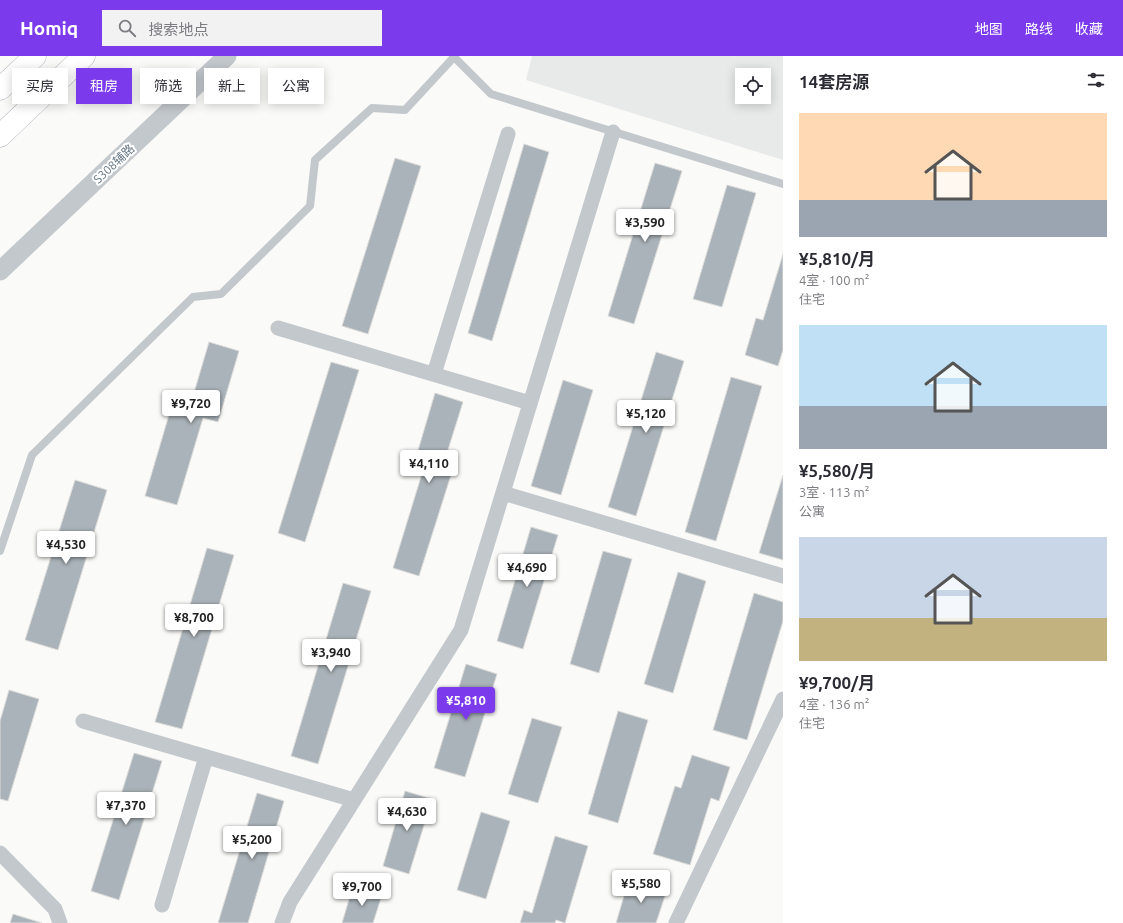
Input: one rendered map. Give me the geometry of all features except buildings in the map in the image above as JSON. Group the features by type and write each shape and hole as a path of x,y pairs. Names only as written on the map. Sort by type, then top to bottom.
{"highway":[{"path":"0,89 35,56"},
{"path":"0,136 84,56"}],"street":[{"name":"S308辅路","path":"0,271 227,56"},
{"path":"282,923 290,902 461,630 613,132"},
{"path":"434,374 508,134"},
{"path":"278,328 530,403"},
{"path":"503,493 783,576"},
{"path":"676,923 783,699"},
{"path":"83,721 354,800"},
{"path":"162,905 206,757"},
{"path":"0,853 55,909 60,923"}],"lane":[{"path":"0,551 32,455 193,298 221,294 310,206 315,160 372,108 405,110 454,57 491,94 783,184"}],"shaded area":[{"path":"532,56 783,56 783,160 526,80"}]}
